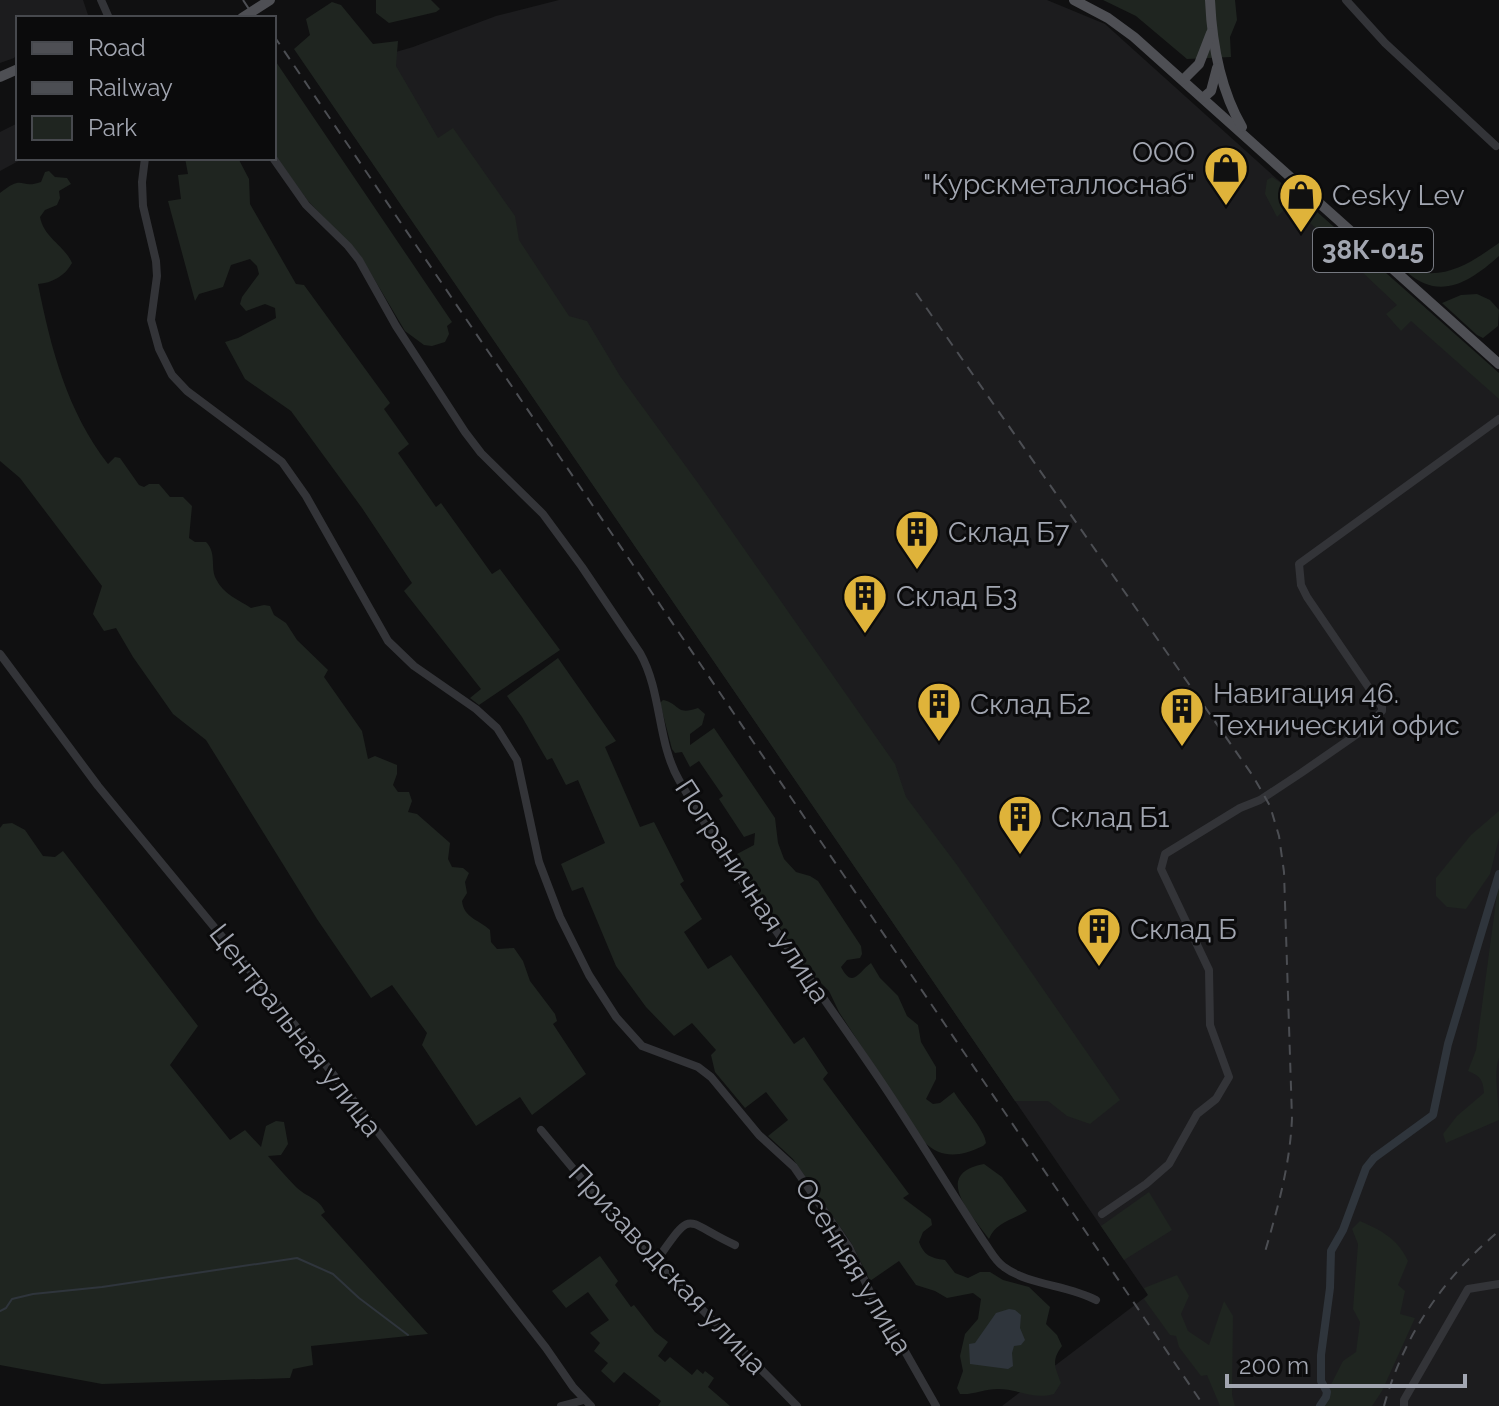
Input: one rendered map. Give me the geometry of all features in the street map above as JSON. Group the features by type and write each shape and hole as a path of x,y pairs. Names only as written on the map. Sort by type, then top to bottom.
{"main road":[{"path":"247,15 270,0"},
{"name":"38К-015","path":"1074,0 1120,26 1499,364"},
{"path":"1210,0 1212,31 1228,102 1246,136"},
{"path":"1183,80 1199,64 1212,31"},
{"path":"1203,98 1211,91 1218,60"}],"street":[{"path":"1346,0 1385,43 1496,146"},
{"name":"Осенняя улица","path":"145,160 142,197 157,276 151,320 159,349 172,375 187,391 282,462 306,496 388,641 414,666 476,709 497,728 509,745 523,780 533,838 548,887 572,943 616,1017 642,1046 698,1067 711,1077 759,1135 794,1167 849,1247 877,1307 936,1406"},
{"name":"Пограничная улица","path":"274,160 306,205 359,260 396,326 465,432 481,453 543,514 602,595 644,661 670,761 678,779 737,873 883,1084 998,1262 1013,1272 1078,1291 1096,1300"},
{"path":"1102,1214 1169,1164 1197,1114 1216,1099 1229,1077 1210,1025 1209,970 1161,869 1165,854 1277,789 1363,730 1382,711 1307,597 1301,585 1299,564 1499,419"},
{"name":"Центральная улица","path":"0,654 98,786 294,1024 588,1403"},
{"name":"Призаводская улица","path":"541,1130 625,1231 797,1406"},
{"path":"656,1261 688,1222 697,1223 735,1245"},
{"path":"1404,1406 1404,1400 1468,1289 1499,1284"},
{"path":"561,1406 588,1403"}],"shaded area":[{"path":"0,0 83,0 88,16 16,16 16,56 0,63"},
{"path":"559,0 1047,0 1105,24 1499,379 1499,1406 1002,1406 1148,1295 313,76 413,47 496,16"},
{"path":"16,124 16,160 20,160 0,171 0,132"},
{"path":"1009,1309 1021,1315 1020,1328 1025,1340 1021,1345 1014,1346 1013,1366 1008,1369 970,1364 969,1344 975,1343 996,1313"}],"green space":[{"path":"376,0 431,0 440,9 389,23 376,13"},
{"path":"1103,0 1235,0 1237,20 1230,37 1231,57 1187,59 1136,16"},
{"path":"332,2 341,5 373,44 398,41 396,66 438,138 453,128 515,216 519,240 569,316 587,321 620,376 895,764 906,797 957,865 1120,1100 1090,1124 1067,1116 1048,1101 1015,1101 294,49 310,35 306,19"},
{"path":"276,62 452,322 447,326 449,334 445,342 424,345 405,331 360,255 308,201 276,157"},
{"path":"185,160 239,160 249,179 250,204 296,284 304,285 390,403 384,409 409,444 398,453 436,507 441,503 492,574 500,569 560,650 479,705 470,698 481,689 404,591 412,583 362,508 291,411 245,379 225,342 276,318 275,308 265,304 246,311 240,304 259,274 257,266 250,259 231,265 223,287 199,294 195,301 168,201 181,199 178,175 188,174"},
{"path":"49,171 55,177 67,178 71,184 59,191 57,205 45,210 40,217 46,231 72,263 58,278 38,284 55,356 82,423 108,464 115,457 120,458 139,485 159,484 170,497 183,497 192,506 189,538 195,542 206,542 209,546 219,584 251,608 270,606 274,615 286,623 297,640 328,670 324,677 362,731 368,759 375,756 397,765 393,785 398,792 409,792 412,801 408,812 417,814 450,843 448,859 452,867 463,868 469,873 463,907 472,918 490,930 491,942 497,949 514,948 523,961 530,981 555,1014 557,1021 553,1024 586,1074 532,1115 520,1097 476,1126 422,1045 427,1033 392,985 371,998 317,919 206,740 173,714 116,628 104,631 93,614 102,586 20,478 0,461 0,193 14,184 41,182 45,172"},
{"path":"1272,177 1284,185 1281,188 1295,200 1297,198 1307,203 1499,373 1499,399 1411,321 1401,331 1386,314 1397,305 1290,204 1277,217 1265,194 1267,180"},
{"path":"1499,243 1499,256 1455,285 1431,286 1407,272 1409,269 1434,273 1457,268"},
{"path":"1477,294 1490,300 1499,310 1498,326 1483,338 1442,303 1461,295"},
{"path":"558,658 616,741 605,747 640,827 654,822 684,881 680,884 702,919 684,932 708,969 731,955 794,1044 804,1037 828,1073 823,1079 909,1194 903,1198 931,1219 932,1225 923,1232 919,1242 925,1253 945,1260 955,1273 968,1278 980,1272 990,1272 1003,1280 1029,1287 1050,1307 1046,1324 1057,1335 1062,1346 1055,1364 1061,1383 1054,1394 1040,1396 998,1389 960,1394 957,1388 963,1371 960,1356 965,1334 978,1319 981,1299 973,1293 947,1298 916,1285 899,1261 870,1281 852,1244 793,1159 768,1136 788,1120 766,1092 745,1108 715,1072 711,1055 716,1050 692,1023 674,1036 646,1007 616,966 583,887 572,891 561,864 605,843 578,780 566,785 552,758 547,760 507,696"},
{"path":"663,700 685,711 698,708 705,714 702,725 690,734 690,745 714,728 775,818 778,843 784,859 796,872 818,881 861,946 860,958 847,960 841,967 845,974 856,977 871,963 880,978 898,996 907,1016 918,1025 921,1042 936,1067 936,1079 926,1099 933,1104 940,1103 954,1092 982,1131 986,1143 983,1146 967,1152 945,1154 924,1142 839,1012 829,991 809,971 740,868 737,854 754,845 755,833 744,837 719,799 723,796 699,761 690,767 682,752 675,753 672,749 660,703"},
{"path":"1499,811 1499,838 1490,874 1466,909 1447,907 1436,896 1436,878 1471,835"},
{"path":"12,823 25,830 43,856 55,857 63,851 198,1026 170,1065 230,1140 245,1130 261,1147 266,1126 276,1121 284,1122 288,1144 281,1155 268,1156 296,1187 319,1204 325,1212 321,1215 428,1334 311,1346 313,1365 293,1369 290,1378 102,1384 0,1365 0,828 3,824"},
{"path":"1499,879 1499,1058 1496,1079 1499,1120 1446,1143 1443,1134 1457,1116 1484,1093 1480,1079 1468,1071 1476,1050"},
{"path":"984,1164 1002,1177 1027,1211 1000,1225 989,1239 966,1207 958,1186 960,1177 968,1169"},
{"path":"1149,1192 1172,1230 1124,1260 1101,1226"},
{"path":"1360,1221 1388,1236 1404,1253 1408,1261 1398,1285 1405,1291 1400,1314 1415,1318 1372,1406 1320,1406 1343,1361 1356,1352 1360,1322 1353,1309 1358,1244 1352,1229"},
{"path":"600,1256 631,1307 634,1305 655,1332 668,1342 658,1356 665,1362 670,1357 692,1375 697,1369 703,1374 705,1371 714,1378 708,1387 730,1406 658,1406 661,1401 624,1372 614,1383 601,1371 608,1363 594,1351 600,1343 590,1333 609,1320 588,1292 566,1308 552,1291"},
{"path":"1177,1275 1189,1296 1181,1314 1188,1331 1209,1345 1224,1301 1233,1316 1232,1395 1235,1406 1220,1406 1207,1375 1201,1376 1179,1347 1176,1336 1170,1335 1144,1299 1148,1295 1144,1288"}],"waterway":[{"path":"1320,1406 1327,1392 1321,1381 1321,1355 1330,1288 1331,1251 1343,1230 1366,1168 1374,1158 1433,1115 1448,1044 1499,874"},
{"path":"0,1311 12,1299 33,1294 297,1258 333,1274 408,1335"}],"railway":[{"path":"243,0 254,16"},
{"path":"276,39 1204,1406"},
{"path":"916,293 1253,776 1270,806 1279,836 1284,872 1292,1118 1286,1169 1265,1252"},
{"path":"1384,1406 1402,1356 1428,1310 1460,1268 1499,1231"}],"place":[{"name":"ООО \"Курскметаллоснаб\"","path":"1226,207"},
{"name":"Cesky Lev","path":"1301,234"},
{"name":"Склад Б7","path":"917,571"},
{"name":"Склад Б3","path":"865,635"},
{"name":"Склад Б2","path":"939,743"},
{"name":"Навигация 46. Технический офис","path":"1182,748"},
{"name":"Склад Б1","path":"1020,856"},
{"name":"Склад Б","path":"1099,968"}]}
